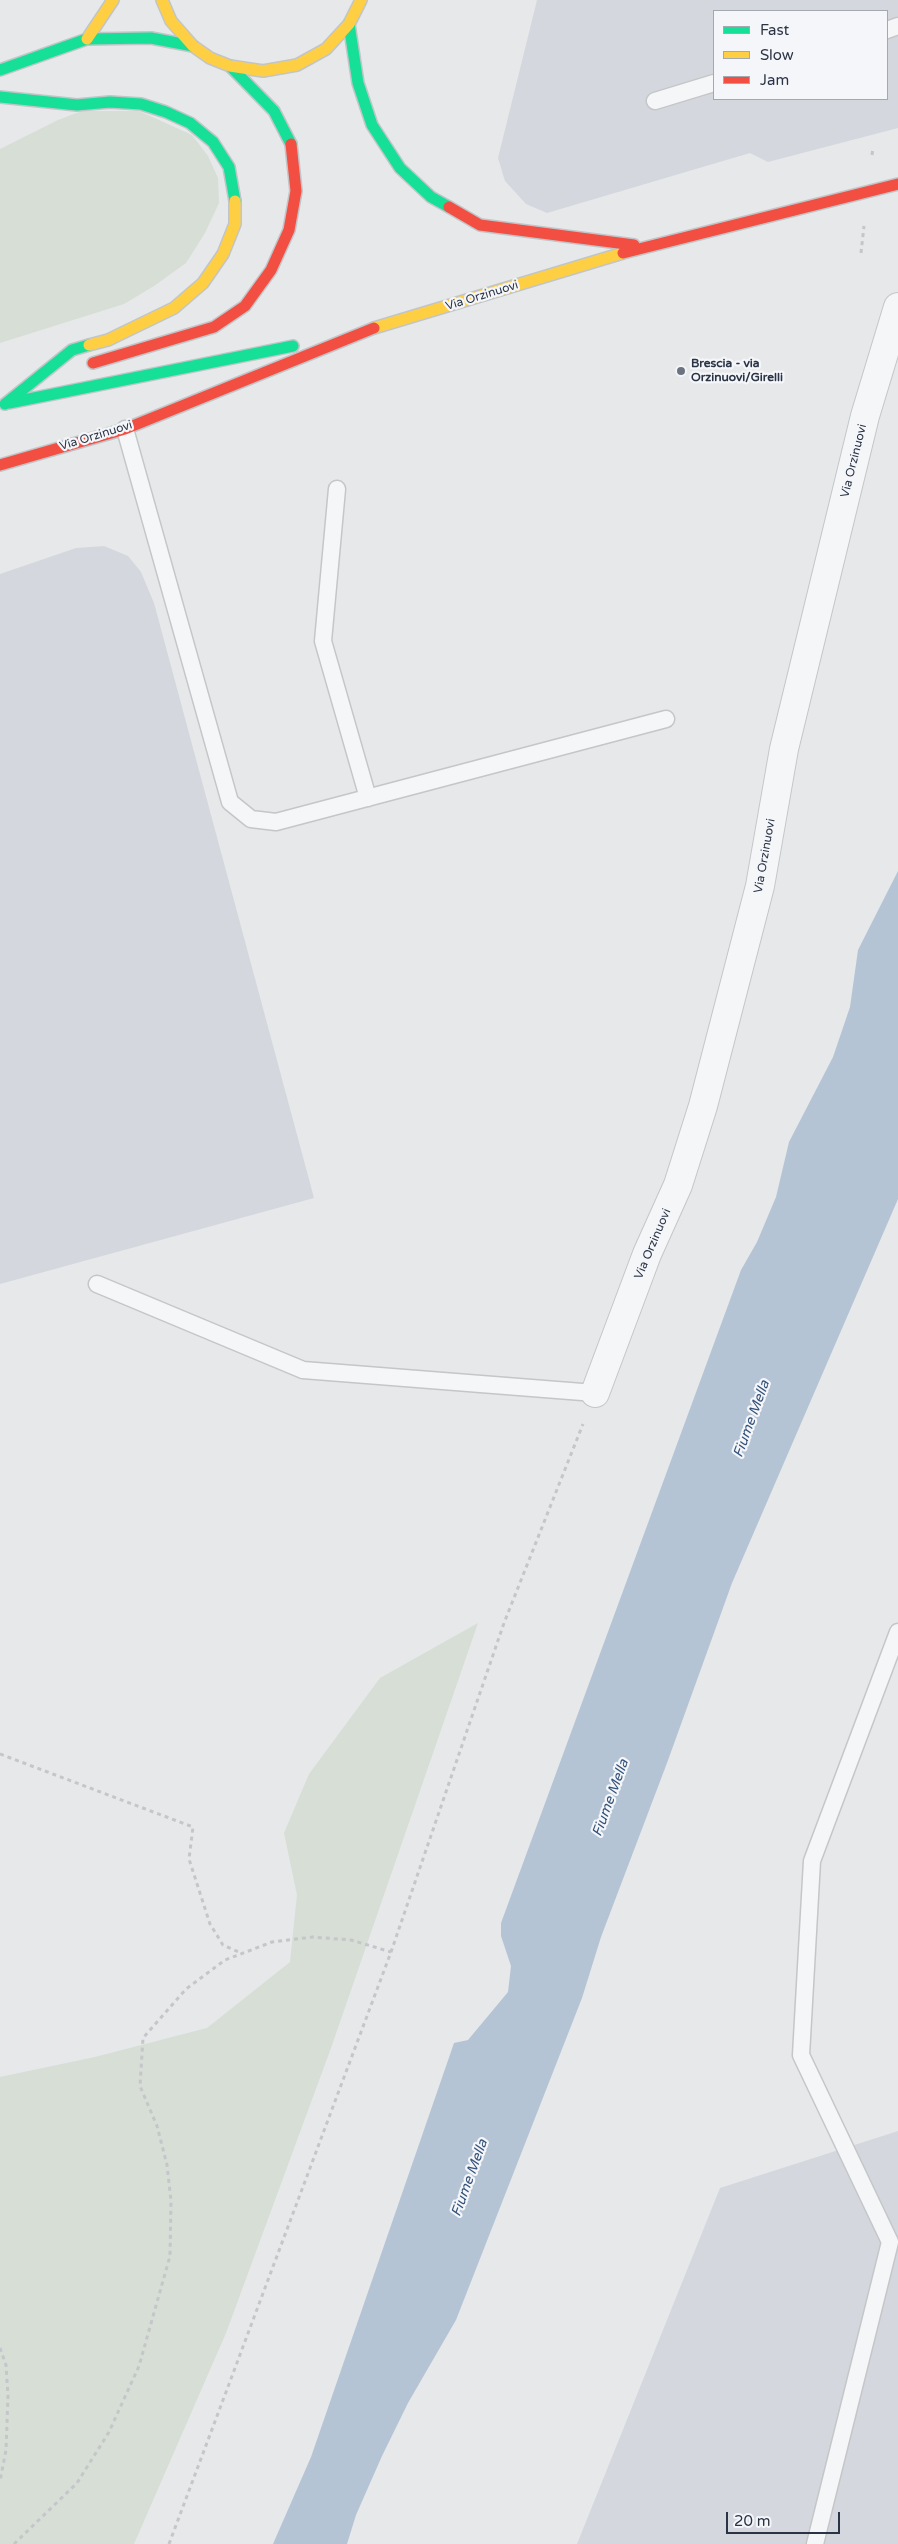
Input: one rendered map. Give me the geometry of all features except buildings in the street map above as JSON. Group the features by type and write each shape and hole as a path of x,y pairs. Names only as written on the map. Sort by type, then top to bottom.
{"main road":[{"path":"87,40 113,0"},
{"path":"162,0 171,21 193,46 210,58 230,66 263,71 297,64 326,49 349,24 361,0"},
{"path":"349,24 358,83 372,125 400,168 431,196 480,225 645,246"},
{"path":"0,70 87,40 151,38 193,46"},
{"path":"81,366 214,327 245,306 271,270 289,230 296,191 291,145 274,110 230,66"},
{"path":"0,97 78,105 110,102 141,104 166,112 190,124 213,142 229,167 235,194 235,224 223,254 203,283 174,308 142,325 108,340 72,350 2,404"},
{"name":"Via Orzinuovi","path":"0,465 125,429 356,334 645,246 898,184"},
{"name":"Via Orzinuovi","path":"2,404 356,334"},
{"path":"2,404 63,373"}],"street":[{"name":"Via Orzinuovi","path":"595,1393 647,1254 678,1185 703,1106 760,886 786,739 865,416 898,307"}],"lane":[{"path":"656,101 713,83"},
{"path":"125,429 230,802 251,819 276,822 666,719"},
{"path":"337,489 323,642 368,798"},
{"path":"97,1284 303,1370 595,1393"},
{"path":"815,2544 894,2240 801,2055 812,1861 898,1632"}],"path":[{"path":"169,2544 391,1952 504,1623 595,1393"},
{"path":"0,1754 193,1827 189,1859 210,1924 224,1945 242,1953"},
{"path":"14,2544 78,2483 109,2432 139,2366 170,2256 171,2201 167,2165 157,2126 140,2086 143,2038 186,1990 225,1960 272,1942 313,1937 351,1940 391,1952"},
{"path":"0,2348 6,2366 8,2396 6,2450 0,2481"}],"shaded area":[{"path":"537,0 898,0 898,128 768,162 750,153 547,213 526,204 505,181 498,158"},
{"path":"82,111 139,111 192,135 208,156 218,178 219,203 205,233 186,263 154,286 124,304 0,343 0,149 58,120"},
{"path":"104,546 128,556 141,572 154,603 314,1198 0,1284 0,574 76,548"},
{"path":"478,1623 331,2048 226,2333 134,2544 0,2544 0,2077 95,2057 207,2028 290,1962 297,1895 284,1833 309,1774 380,1678"},
{"path":"898,2131 898,2544 577,2544 720,2188"}],"water":[{"name":"Fiume Mella","path":"898,871 898,1199 732,1583 667,1763 601,1937 582,1998 456,2320 408,2403 382,2456 356,2515 347,2544 273,2544 311,2457 454,2043 468,2040 508,1992 511,1966 501,1936 501,1923 741,1270 757,1242 776,1197 789,1142 833,1057 850,1007 858,950"}],"traffic: fast":[{"path":"349,24 358,83 372,125 400,168 431,197 449,207"},
{"path":"0,70 87,39 151,38 193,46"},
{"path":"230,66 274,111 291,144"},
{"path":"0,97 77,105 110,102 141,104 166,112 190,123 213,142 229,167 235,201"},
{"path":"5,404 72,350 89,345"},
{"path":"9,403 293,346"}],"traffic: slow":[{"path":"87,39 113,0"},
{"path":"162,0 171,21 193,46 210,58 230,66 263,71 297,65 326,49 349,24 361,0"},
{"path":"89,345 108,340 174,308 203,283 223,254 235,224 235,201"},
{"path":"374,328 623,253"}],"traffic: jam":[{"path":"93,363 214,327 245,306 271,270 289,230 296,191 291,144"},
{"path":"623,253 898,184"},
{"path":"449,207 480,225 634,245"},
{"path":"0,465 125,429 374,328"}],"place":[{"name":"Brescia - via Orzinuovi/Girelli","path":"681,371"}]}
